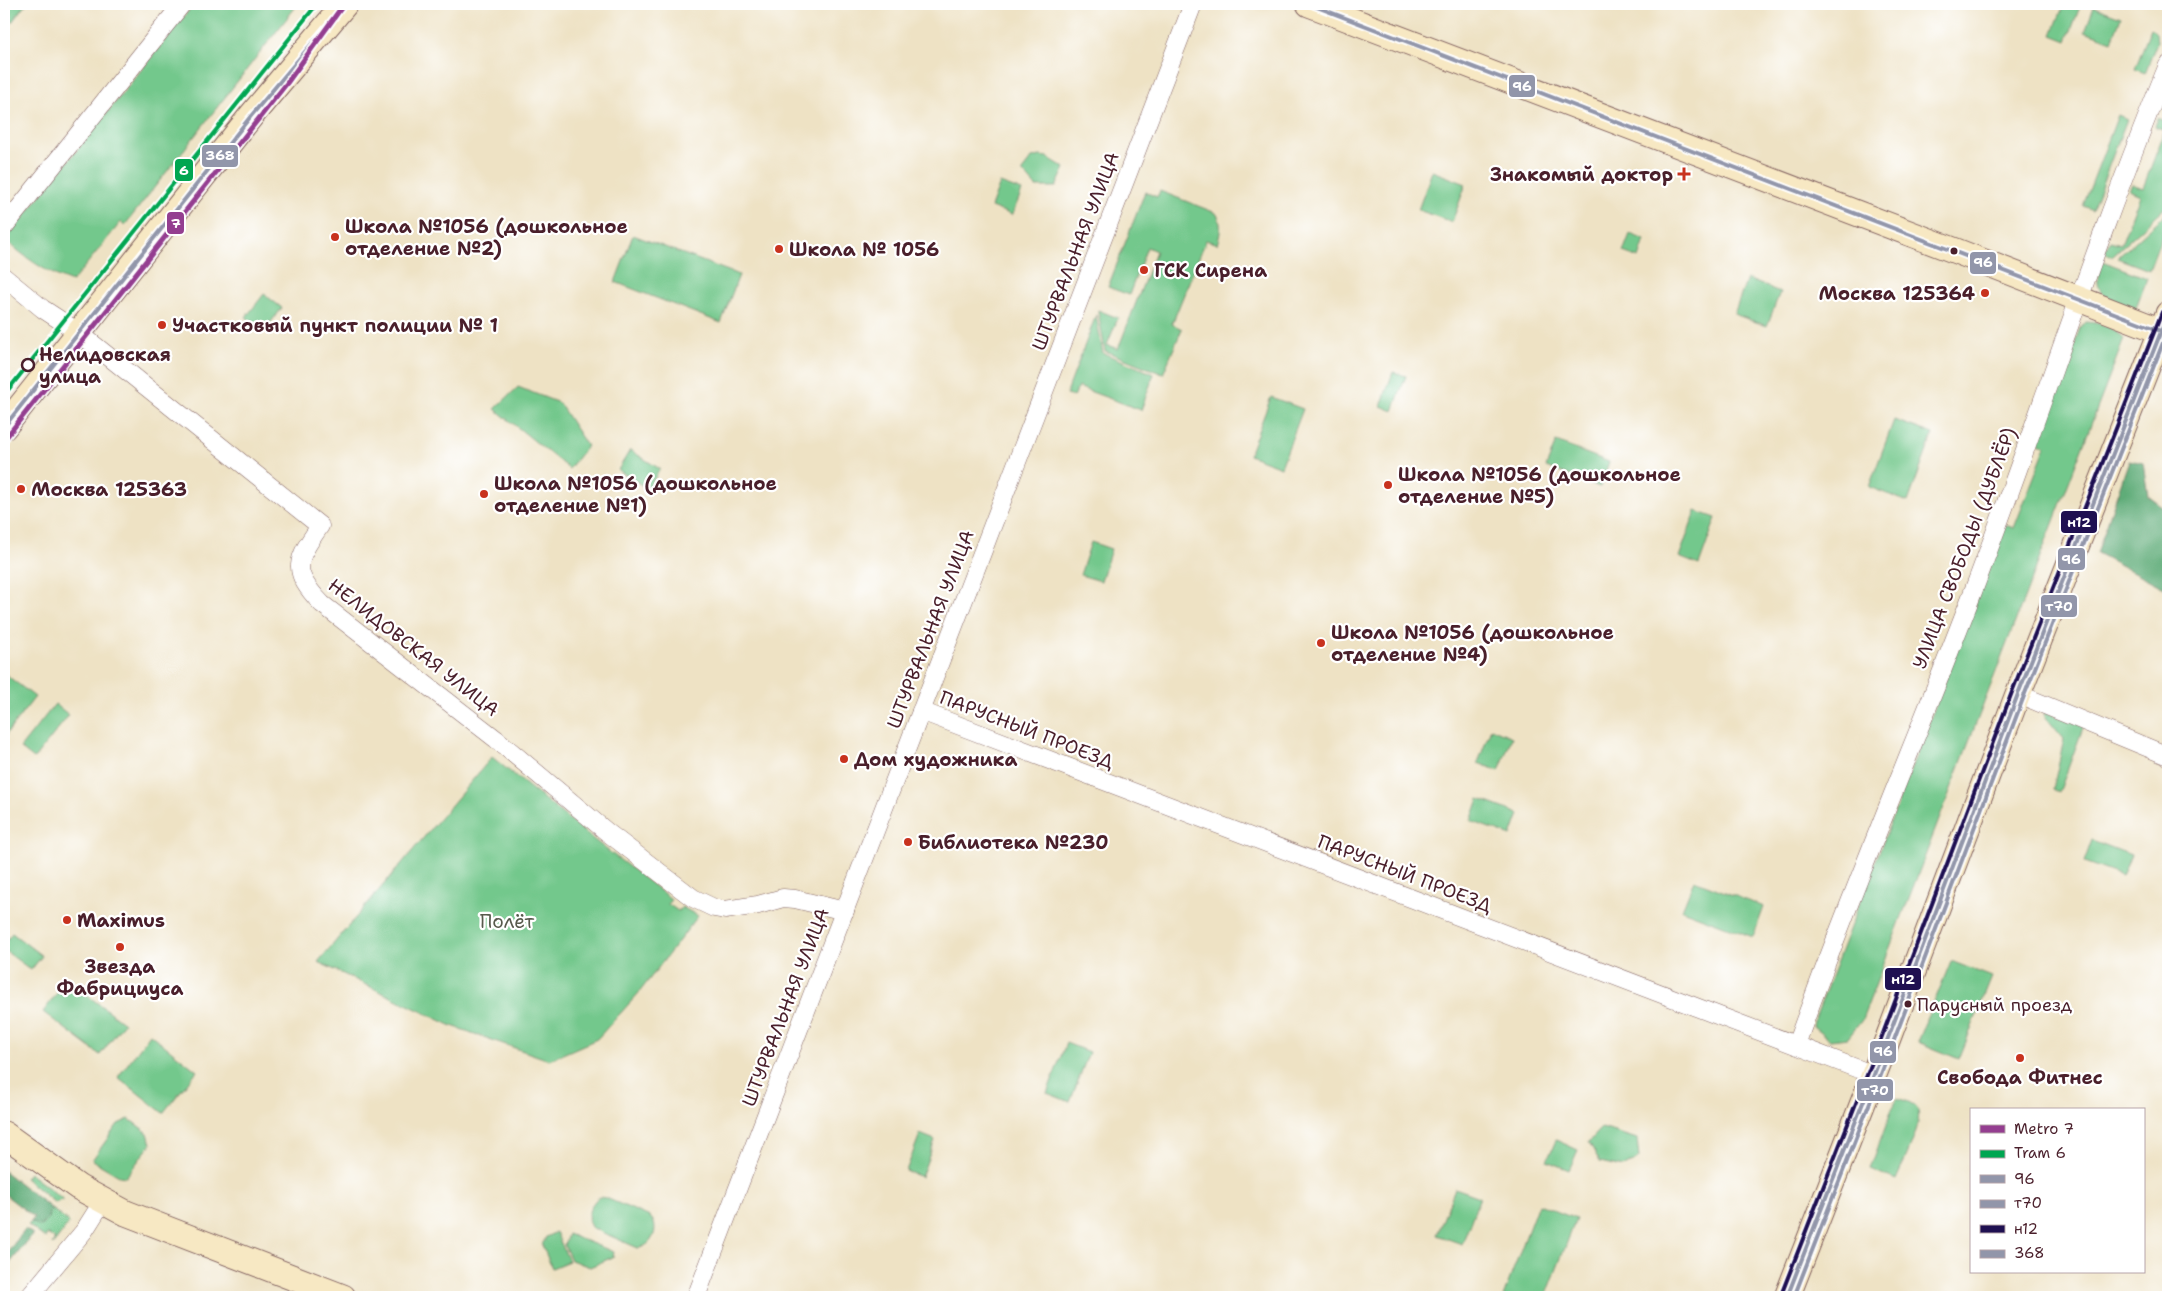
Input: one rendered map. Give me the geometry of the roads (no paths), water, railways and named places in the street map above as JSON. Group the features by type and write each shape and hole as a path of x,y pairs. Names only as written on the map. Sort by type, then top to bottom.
{"main road":[{"path":"4,427 256,109 345,4"},
{"path":"1309,4 2049,286 2078,300 2165,323 2018,694 1788,1297"},
{"path":"4,1134 53,1170 126,1213 191,1240 343,1297"}],"street":[{"path":"4,227 182,4"},
{"name":"ШТУРВАЛЬНАЯ УЛИЦА","path":"696,1297 1193,4"},
{"name":"УЛИЦА СВОБОДЫ (ДУБЛЁР)","path":"1796,1045 1851,897 1974,590 2078,300 2168,65"},
{"name":"НЕЛИДОВСКАЯ УЛИЦА","path":"4,277 43,309 78,332 320,526 304,550 299,562 304,582 322,604 496,739 601,827 693,898 714,908 738,909 789,898 845,911"},
{"path":"2018,694 2168,756"},
{"name":"ПАРУСНЫЙ ПРОЕЗД","path":"921,711 1874,1075"},
{"path":"29,1297 84,1230 103,1201"}],"metro line":[{"name":"7","path":"4,440 287,83 344,4"}],"tram line":[{"name":"6","path":"4,395 317,4"}],"place":[{"name":"Знакомый доктор","path":"1684,174"},
{"name":"Школа №1056 (дошкольное отделение №2)","path":"335,237"},
{"name":"Школа № 1056","path":"779,249"},
{"name":"ГСК Сирена","path":"1144,270"},
{"name":"Москва 125364","path":"1985,293"},
{"name":"Участковый пункт полиции № 1","path":"162,325"},
{"name":"Нелидовская улица","path":"28,365"},
{"name":"Школа №1056 (дошкольное отделение №5)","path":"1388,485"},
{"name":"Москва 125363","path":"21,489"},
{"name":"Школа №1056 (дошкольное отделение №1)","path":"484,494"},
{"name":"Школа №1056 (дошкольное отделение №4)","path":"1321,643"},
{"name":"Дом художника","path":"844,759"},
{"name":"Библиотека №230","path":"908,842"},
{"name":"Maximus","path":"67,920"},
{"name":"Звезда Фабрициуса","path":"120,947"},
{"name":"Парусный проезд","path":"1908,1004"},
{"name":"Свобода Фитнес","path":"2020,1058"}],"park label":[{"name":"Полёт","path":"507,921"}]}
